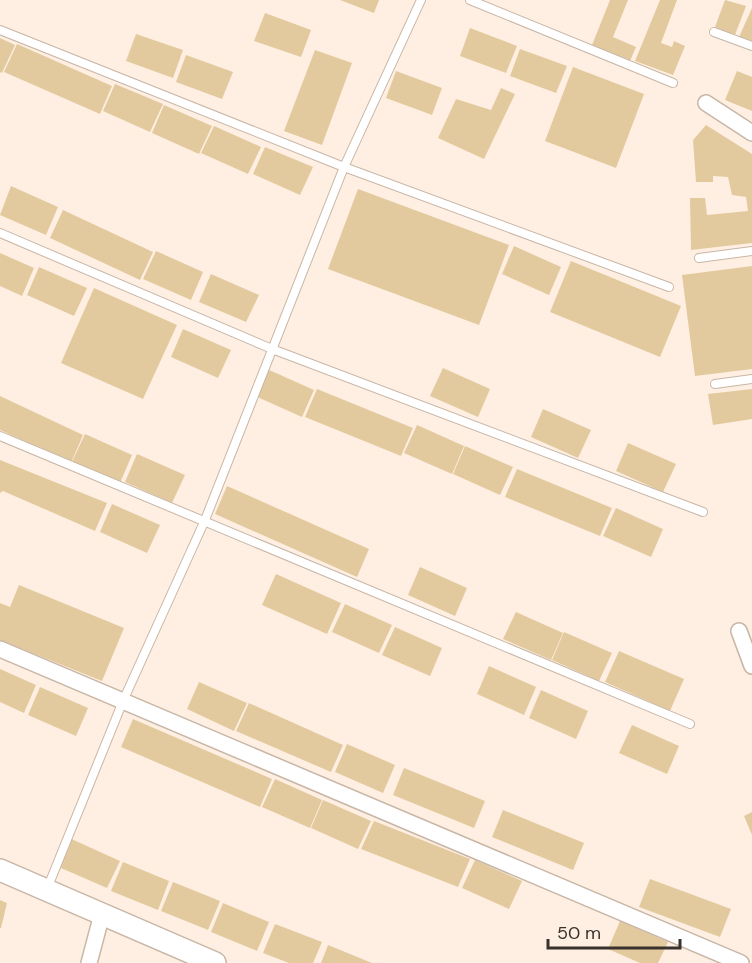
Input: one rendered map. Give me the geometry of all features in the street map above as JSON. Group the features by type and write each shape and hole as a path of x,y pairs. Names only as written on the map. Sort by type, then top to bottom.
{"street":[{"path":"706,103 752,134"},
{"path":"739,631 752,666"},
{"path":"0,649 741,963"},
{"path":"0,870 215,963"},
{"path":"88,963 102,914"}],"lane":[{"path":"46,890 123,700 205,520 344,167 421,0"},
{"path":"470,0 673,82"},
{"path":"0,30 344,167 669,287"},
{"path":"714,32 752,46"},
{"path":"0,233 272,349 703,512"},
{"path":"699,258 752,251"},
{"path":"715,384 752,380"},
{"path":"0,436 690,724"}],"building":[{"path":"340,0 379,0 374,13"},
{"path":"610,0 628,0 613,37 636,47 630,61 592,45"},
{"path":"660,0 677,0 661,43 672,47 674,41 685,46 673,75 635,61"},
{"path":"725,0 746,6 735,35 715,27"},
{"path":"752,8 752,42 739,37"},
{"path":"265,13 311,30 301,57 254,41"},
{"path":"470,28 517,46 506,73 460,56"},
{"path":"136,34 183,50 173,78 126,61"},
{"path":"0,38 15,45 2,73 0,72"},
{"path":"17,44 112,86 100,114 4,72"},
{"path":"520,49 567,66 556,93 510,76"},
{"path":"315,50 352,63 322,145 284,131"},
{"path":"186,55 233,72 222,99 176,82"},
{"path":"573,67 644,94 616,168 545,141"},
{"path":"396,71 442,88 432,115 386,98"},
{"path":"737,71 752,77 752,111 725,100"},
{"path":"115,84 163,104 150,132 103,111"},
{"path":"501,88 515,94 484,159 438,138 456,99 491,110"},
{"path":"164,105 212,126 199,154 152,133"},
{"path":"706,125 752,154 752,243 691,250 690,198 705,198 707,215 748,211 746,197 732,195 728,177 713,176 713,182 696,182 693,140"},
{"path":"214,126 261,147 248,174 201,153"},
{"path":"265,147 313,167 300,195 253,174"},
{"path":"11,186 58,207 46,235 0,215"},
{"path":"358,189 509,245 479,325 328,269"},
{"path":"63,210 153,252 140,280 50,238"},
{"path":"514,246 561,267 549,295 502,274"},
{"path":"156,251 203,272 191,300 143,279"},
{"path":"0,253 34,268 22,296 0,286"},
{"path":"571,261 681,306 660,357 550,312"},
{"path":"752,266 752,369 695,376 682,275"},
{"path":"39,267 87,288 74,316 27,295"},
{"path":"211,274 259,295 246,322 199,302"},
{"path":"94,288 177,325 143,399 61,363"},
{"path":"183,329 231,350 218,378 171,357"},
{"path":"443,368 490,389 478,417 430,396"},
{"path":"267,369 314,390 302,417 255,396"},
{"path":"317,389 413,428 401,456 305,417"},
{"path":"752,389 752,419 713,425 708,394"},
{"path":"0,396 83,435 71,463 0,430"},
{"path":"543,409 591,430 578,458 531,437"},
{"path":"417,425 464,446 452,474 404,453"},
{"path":"85,434 132,455 120,483 72,462"},
{"path":"628,443 676,464 663,492 616,471"},
{"path":"465,446 513,467 500,495 453,474"},
{"path":"137,454 185,475 172,503 125,482"},
{"path":"0,460 107,503 95,531 3,491 0,493"},
{"path":"517,469 612,508 600,536 505,497"},
{"path":"227,486 369,549 357,577 215,514"},
{"path":"112,504 160,525 147,553 100,532"},
{"path":"616,508 663,529 651,557 603,536"},
{"path":"420,567 467,588 455,616 408,595"},
{"path":"276,574 341,603 327,634 262,605"},
{"path":"19,585 124,628 102,681 0,640 0,603 10,607"},
{"path":"345,604 392,625 379,653 332,632"},
{"path":"516,612 563,633 551,660 503,639"},
{"path":"395,627 442,648 430,676 382,655"},
{"path":"564,632 612,653 599,681 552,660"},
{"path":"619,651 684,679 670,711 605,682"},
{"path":"489,666 536,687 524,715 477,694"},
{"path":"0,669 36,685 24,713 0,702"},
{"path":"199,682 247,703 234,731 187,709"},
{"path":"40,687 88,708 76,736 28,715"},
{"path":"541,690 588,711 576,739 529,718"},
{"path":"249,703 343,745 331,772 236,731"},
{"path":"133,719 272,779 260,807 121,747"},
{"path":"632,725 679,746 667,774 619,753"},
{"path":"347,744 395,765 383,793 335,772"},
{"path":"404,768 485,801 474,828 393,795"},
{"path":"275,779 322,800 310,828 262,807"},
{"path":"323,800 371,821 358,849 311,828"},
{"path":"503,810 584,843 573,870 492,837"},
{"path":"752,812 752,835 744,816"},
{"path":"374,821 470,859 458,887 361,849"},
{"path":"67,837 120,861 107,888 54,865"},
{"path":"475,860 522,881 509,909 462,888"},
{"path":"123,862 169,881 158,910 111,891"},
{"path":"650,879 731,909 720,937 639,907"},
{"path":"173,882 220,901 208,930 161,911"},
{"path":"0,900 7,903 1,928 0,928"},
{"path":"223,903 269,922 257,951 211,932"},
{"path":"620,921 668,942 658,963 640,963 608,949"},
{"path":"275,924 322,942 313,963 289,963 263,953"},
{"path":"328,945 372,963 321,963"}]}
